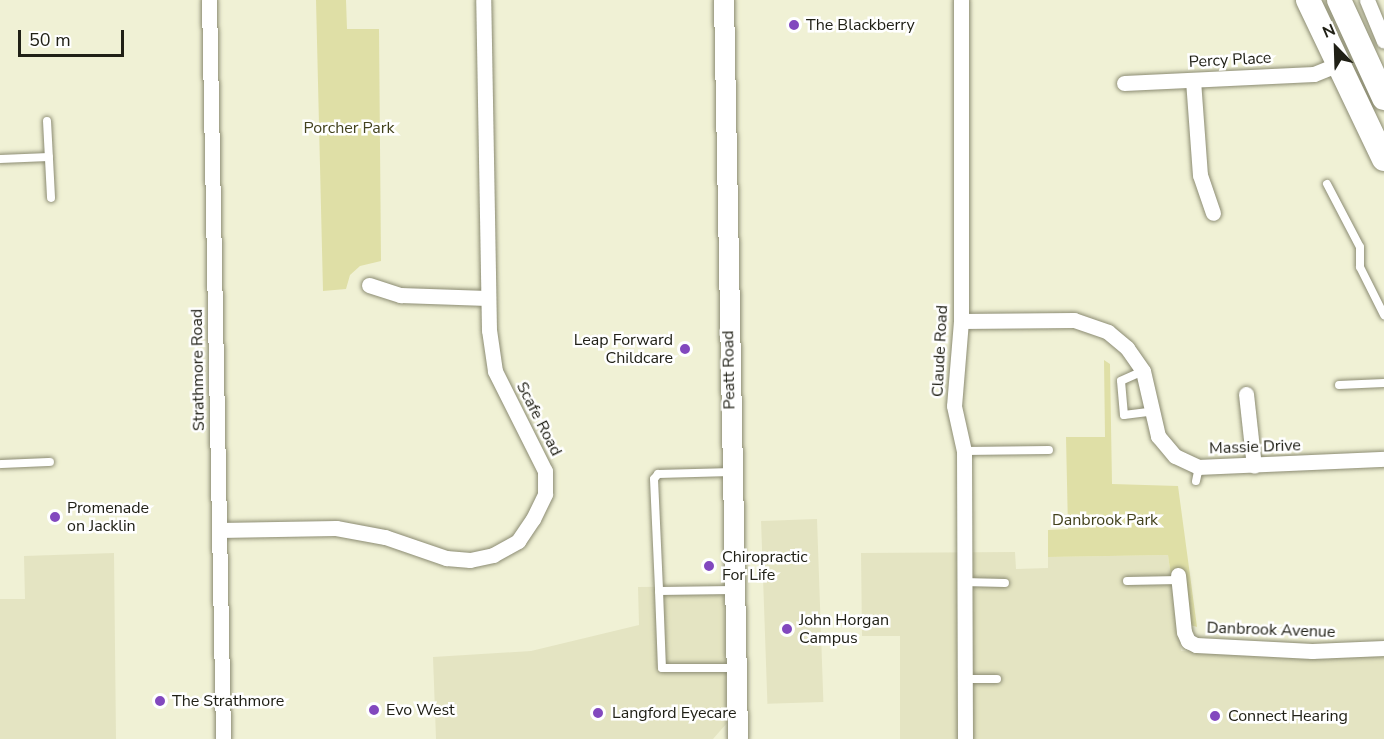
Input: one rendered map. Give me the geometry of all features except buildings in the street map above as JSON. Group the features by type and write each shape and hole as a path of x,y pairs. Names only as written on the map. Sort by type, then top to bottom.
{"main road":[{"path":"1308,0 1336,65 1384,159"},
{"path":"1339,0 1384,98"}],"street":[{"name":"Strathmore Road","path":"209,0 223,739"},
{"name":"Scafe Road","path":"219,530 336,528 385,537 446,558 470,560 493,555 518,541 545,494 545,471 495,371 487,298 483,0"},
{"name":"Peatt Road","path":"723,0 733,590 738,739"},
{"name":"Claude Road","path":"961,0 961,321 954,406 964,451 962,678 965,739"},
{"path":"1367,0 1384,41"},
{"name":"Percy Place","path":"1124,83 1314,74 1336,65"},
{"path":"1192,80 1200,175 1213,213"},
{"path":"369,285 400,296 487,298"},
{"name":"Massie Drive","path":"961,321 1087,322 1118,338 1143,371 1165,447 1203,469 1384,459"},
{"path":"1246,394 1254,466"},
{"name":"Danbrook Avenue","path":"1179,577 1184,632 1188,641 1196,645 1312,651 1384,648"}],"lane":[{"path":"47,121 51,198"},
{"path":"0,159 49,157"},
{"path":"1327,184 1360,247 1360,267 1384,315"},
{"path":"1143,371 1121,381 1124,415 1156,420"},
{"path":"1339,386 1384,383"},
{"path":"964,451 1049,450"},
{"path":"0,464 50,462"},
{"path":"732,472 658,474 654,478 662,668 736,668"},
{"path":"1127,581 1179,577"},
{"path":"963,582 1005,583"},
{"path":"659,591 733,590"},
{"path":"962,678 998,679"}],"shaded area":[{"path":"817,519 823,702 767,704 761,521"},
{"path":"1015,552 1016,569 1048,568 1048,557 1168,555 1181,651 1384,657 1384,739 900,739 900,636 862,636 861,553"},
{"path":"114,553 116,739 0,739 0,599 25,599 24,556"},
{"path":"724,586 727,723 713,739 436,739 433,657 531,651 639,625 638,587"}],"green space":[{"name":"Porcher Park","path":"316,0 346,0 347,29 379,29 381,261 360,266 350,275 346,289 323,291"},
{"name":"Danbrook Park","path":"1104,360 1110,364 1112,484 1178,486 1197,627 1177,621 1168,555 1048,557 1048,530 1068,529 1066,437 1105,437"}],"place":[{"name":"The Blackberry","path":"794,25"},
{"name":"Leap Forward Childcare","path":"685,349"},
{"name":"Promenade on Jacklin","path":"55,517"},
{"name":"Chiropractic For Life","path":"709,566"},
{"name":"John Horgan Campus","path":"787,629"},
{"name":"The Strathmore","path":"160,701"},
{"name":"Evo West","path":"374,710"},
{"name":"Langford Eyecare","path":"598,713"},
{"name":"Connect Hearing","path":"1215,716"}]}
